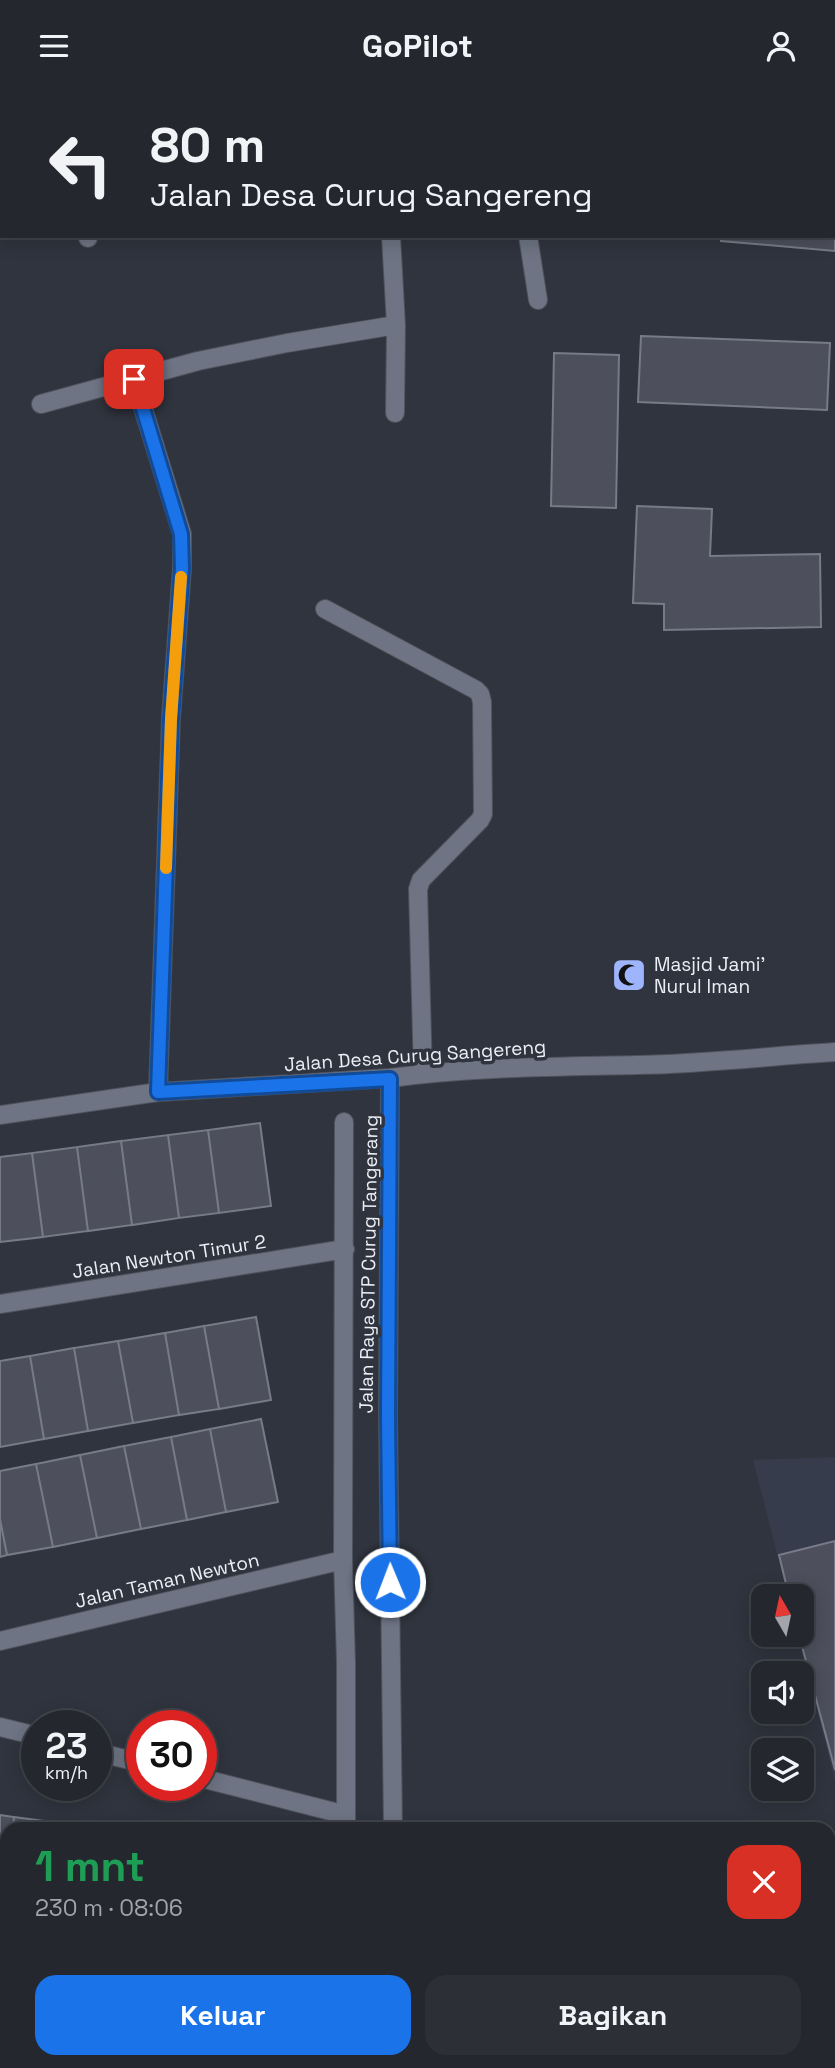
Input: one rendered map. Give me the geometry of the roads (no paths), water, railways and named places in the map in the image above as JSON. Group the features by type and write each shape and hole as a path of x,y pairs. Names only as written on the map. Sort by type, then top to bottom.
{"street":[{"path":"391,238 396,325 395,414"},
{"path":"528,238 538,299"},
{"path":"41,404 198,361 396,325"},
{"path":"134,379 181,534 182,568 171,719 158,1092"},
{"path":"325,609 476,690 482,702 483,814 421,880 418,888 422,1074"},
{"name":"Jalan Desa Curug Sangereng","path":"0,1115 158,1092 390,1079 422,1074 586,1065 637,1065 835,1052"},
{"name":"Jalan Raya STP Curug Tangerang","path":"390,1079 388,1417 393,1822"},
{"path":"217,1783 346,1822 343,1560 344,1122"},
{"name":"Jalan Newton Timur 2","path":"0,1304 345,1249"},
{"name":"Jalan Taman Newton","path":"0,1641 343,1560"},
{"path":"0,1727 21,1733"}],"place":[{"name":"Masjid Jami' Nurul Iman","path":"629,975"}]}
